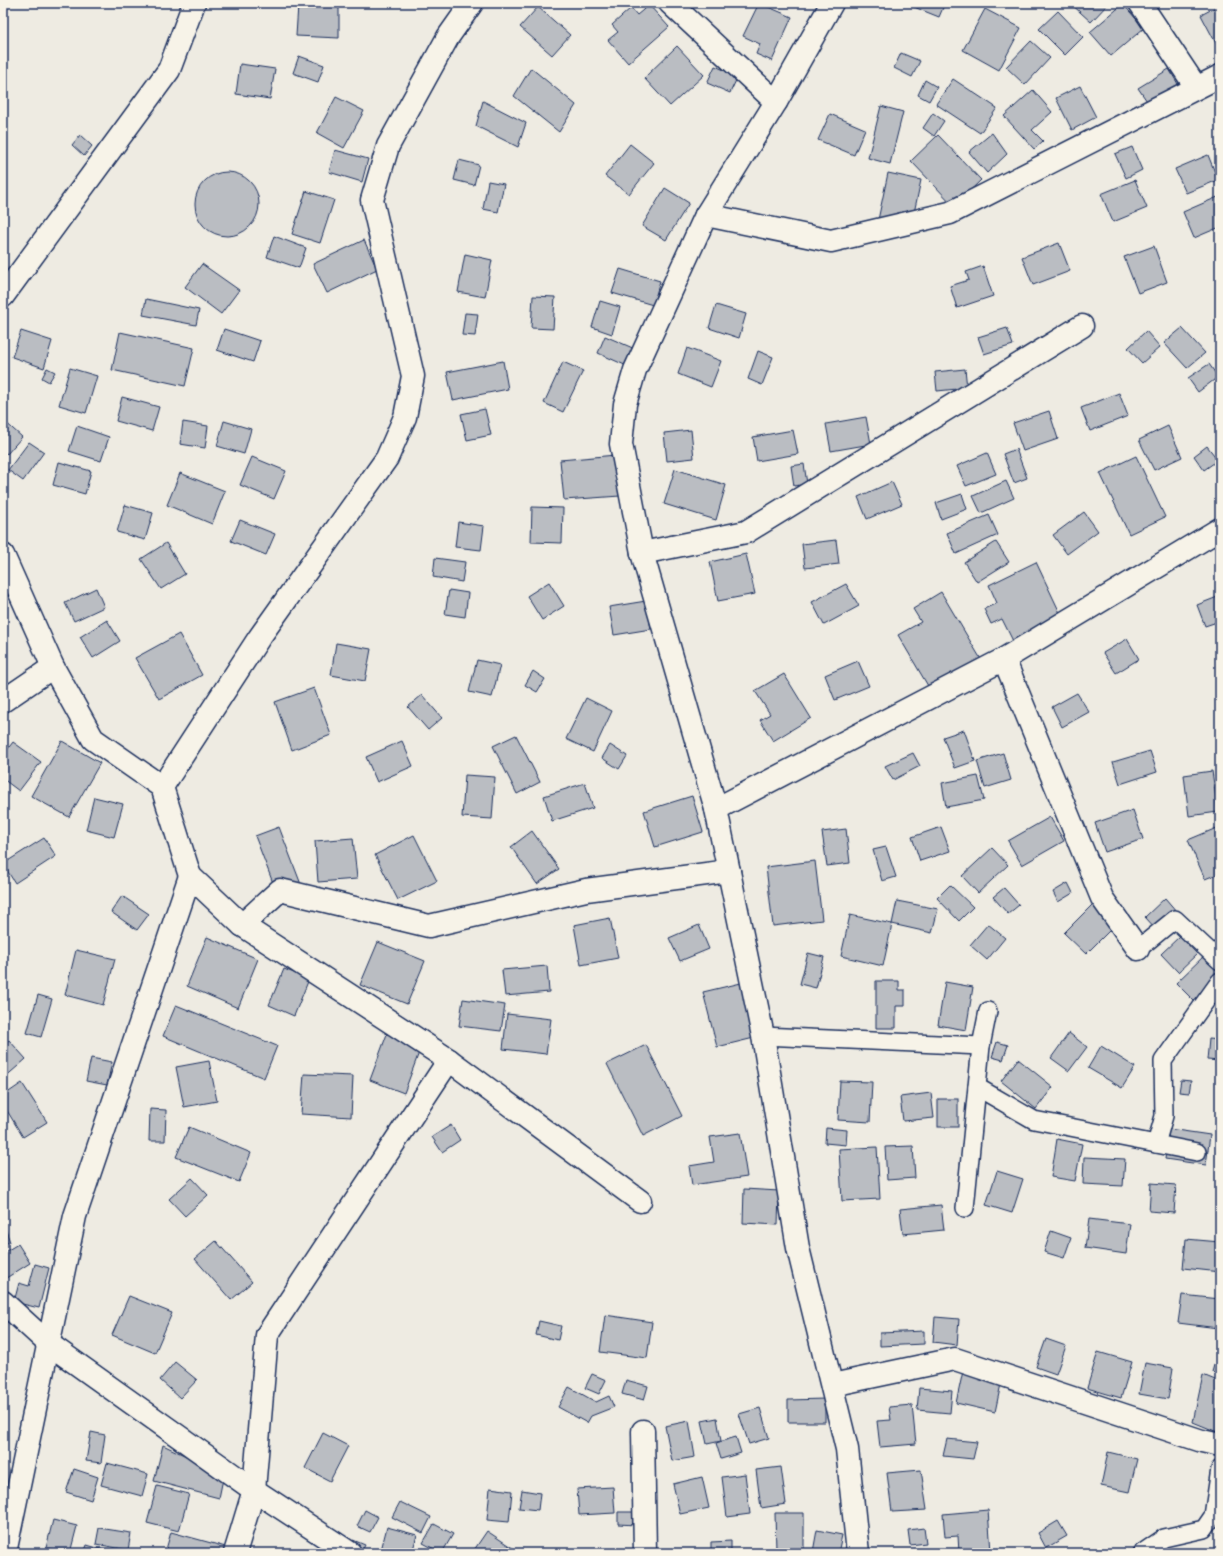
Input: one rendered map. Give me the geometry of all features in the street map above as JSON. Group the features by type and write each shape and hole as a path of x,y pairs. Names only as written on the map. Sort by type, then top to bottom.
{"street":[{"path":"3,296 169,70 194,3"},
{"path":"162,787 259,638 387,458 405,417 412,376 372,200 388,146 448,37 472,3"},
{"path":"670,3 776,102"},
{"path":"832,3 776,102 706,215 635,370 625,404 621,444 642,553 716,809 763,1036 798,1248 847,1449 858,1553"},
{"path":"1140,3 1196,87"},
{"path":"706,215 831,241 950,213 1220,76"},
{"path":"642,553 746,532 1082,326"},
{"path":"716,809 1004,659 1220,529"},
{"path":"3,555 53,667 93,739 162,787 190,876 242,924 449,1060 640,1201"},
{"path":"1004,659 1102,898 1138,949"},
{"path":"3,701 53,667"},
{"path":"242,924 280,890 429,926 586,890 729,871"},
{"path":"5,1553 75,1216 190,876"},
{"path":"235,1553 254,1490 267,1335 449,1060"},
{"path":"3,1302 49,1344 254,1490 350,1553"},
{"path":"832,1385 955,1359 1202,1441 1220,1445"},
{"path":"643,1431 645,1553"}],"lane":[{"path":"1138,949 1175,919 1220,961"},
{"path":"1156,1144 1164,1116 1163,1061 1220,981"},
{"path":"966,1208 981,1046 988,1011"},
{"path":"763,1036 981,1046"},
{"path":"977,1087 1034,1120 1198,1152"},
{"path":"1142,1553 1164,1538 1204,1529 1213,1516 1220,1469"}],"building":[{"path":"759,3 792,17 772,61 756,54 760,44 743,36"},
{"path":"904,3 945,3 939,17"},
{"path":"1070,3 1109,3 1091,22"},
{"path":"1123,4 1144,28 1111,56 1090,32"},
{"path":"298,5 339,7 339,38 296,36"},
{"path":"649,5 669,27 628,63 608,40 618,32 612,25 631,8 637,15"},
{"path":"1220,5 1220,51 1201,15"},
{"path":"538,7 570,35 552,55 520,27"},
{"path":"985,9 1021,28 999,70 963,50"},
{"path":"1058,11 1083,37 1065,55 1039,29"},
{"path":"1031,41 1050,58 1025,85 1006,67"},
{"path":"677,46 704,75 670,106 644,78"},
{"path":"901,53 920,61 912,77 894,68"},
{"path":"299,56 324,65 318,82 293,73"},
{"path":"240,64 275,69 270,99 236,94"},
{"path":"715,66 738,76 730,93 707,83"},
{"path":"531,68 576,105 559,132 514,96"},
{"path":"1169,69 1181,89 1151,107 1138,88"},
{"path":"953,79 997,108 980,133 936,104"},
{"path":"925,80 937,87 929,101 918,95"},
{"path":"1080,86 1096,117 1072,130 1056,98"},
{"path":"1033,90 1052,112 1032,130 1043,141 1034,149 1004,116"},
{"path":"336,97 364,111 344,148 317,133"},
{"path":"483,101 526,123 518,147 476,126"},
{"path":"881,106 903,112 890,164 868,158"},
{"path":"933,113 944,121 934,136 923,128"},
{"path":"830,114 865,129 854,155 818,140"},
{"path":"992,133 1007,154 987,173 969,152"},
{"path":"80,135 92,146 84,156 72,145"},
{"path":"938,135 981,180 954,206 911,161"},
{"path":"630,144 654,163 629,194 605,176"},
{"path":"1132,147 1142,170 1126,178 1115,154"},
{"path":"335,150 368,159 362,182 329,172"},
{"path":"1208,155 1218,180 1186,193 1175,169"},
{"path":"459,160 479,165 474,185 454,180"},
{"path":"221,172 233,172 250,181 257,192 259,204 257,216 250,227 233,236 221,236 209,231 200,222 195,210 195,198 200,186 209,177"},
{"path":"888,173 921,180 911,227 878,220"},
{"path":"1135,180 1147,208 1113,222 1101,194"},
{"path":"488,181 504,184 498,212 483,209"},
{"path":"665,188 689,203 666,240 642,226"},
{"path":"306,191 334,200 320,243 292,234"},
{"path":"1220,196 1220,227 1194,238 1183,212"},
{"path":"274,236 306,248 299,268 267,257"},
{"path":"364,240 377,269 327,293 313,264"},
{"path":"1059,243 1070,271 1033,285 1022,257"},
{"path":"1154,246 1167,282 1138,293 1124,257"},
{"path":"465,254 492,260 485,297 458,292"},
{"path":"202,264 239,290 221,314 185,287"},
{"path":"983,266 993,296 957,308 950,286 969,280 966,272"},
{"path":"620,269 660,281 653,305 612,293"},
{"path":"533,296 555,297 553,329 531,328"},
{"path":"146,299 199,310 196,325 143,315"},
{"path":"600,301 620,307 612,334 592,327"},
{"path":"716,305 746,314 739,338 709,328"},
{"path":"465,313 478,314 475,336 462,335"},
{"path":"1007,328 1013,345 984,354 978,337"},
{"path":"1182,328 1205,353 1187,368 1164,343"},
{"path":"224,329 260,341 253,362 217,350"},
{"path":"21,331 52,341 44,368 12,357"},
{"path":"1146,331 1160,347 1142,363 1128,348"},
{"path":"120,332 194,348 185,386 112,370"},
{"path":"605,336 635,349 627,366 598,353"},
{"path":"687,348 721,361 711,387 678,374"},
{"path":"758,351 773,357 762,385 748,379"},
{"path":"503,361 508,389 453,400 447,372"},
{"path":"563,362 583,371 563,412 544,403"},
{"path":"1209,364 1218,377 1198,392 1188,378"},
{"path":"47,368 55,372 49,382 42,378"},
{"path":"70,368 97,376 86,413 59,405"},
{"path":"965,369 967,388 937,391 935,372"},
{"path":"1119,393 1128,416 1090,431 1081,408"},
{"path":"122,397 159,407 152,431 116,421"},
{"path":"485,409 491,435 467,440 461,414"},
{"path":"1049,411 1058,439 1023,451 1013,423"},
{"path":"866,417 871,444 831,451 826,424"},
{"path":"3,420 22,437 7,454 3,450"},
{"path":"224,421 251,429 244,454 217,446"},
{"path":"183,422 208,426 205,448 180,444"},
{"path":"77,426 109,437 101,461 69,451"},
{"path":"1168,426 1182,457 1154,470 1139,440"},
{"path":"691,430 694,458 667,461 664,433"},
{"path":"793,430 798,454 757,461 753,437"},
{"path":"29,442 44,452 23,481 8,470"},
{"path":"1207,446 1218,460 1204,470 1194,456"},
{"path":"1016,449 1027,478 1014,483 1003,454"},
{"path":"987,453 996,474 966,486 957,466"},
{"path":"616,455 620,496 564,500 560,460"},
{"path":"1136,456 1165,517 1129,534 1100,473"},
{"path":"252,457 286,471 274,499 240,485"},
{"path":"59,462 91,471 85,494 53,485"},
{"path":"804,464 807,484 794,486 791,466"},
{"path":"675,469 726,485 716,520 664,504"},
{"path":"180,473 225,491 212,524 167,505"},
{"path":"1006,481 1014,498 981,513 973,496"},
{"path":"892,482 902,504 867,519 858,497"},
{"path":"962,494 967,509 941,519 936,503"},
{"path":"125,505 153,513 145,540 117,532"},
{"path":"532,507 563,508 562,543 531,542"},
{"path":"1084,512 1098,531 1067,554 1053,535"},
{"path":"989,515 998,535 956,554 947,533"},
{"path":"240,520 275,534 266,555 231,541"},
{"path":"458,522 484,526 481,550 455,547"},
{"path":"836,540 839,564 805,568 802,544"},
{"path":"996,542 1009,562 977,582 964,562"},
{"path":"166,543 185,574 161,589 141,559"},
{"path":"746,554 755,594 718,601 710,562"},
{"path":"435,558 465,562 462,582 433,577"},
{"path":"1036,562 1062,617 1013,641 1002,619 991,624 984,609 997,603 989,585"},
{"path":"549,582 564,606 542,620 527,596"},
{"path":"846,584 859,606 824,625 812,602"},
{"path":"96,588 104,607 74,621 65,603"},
{"path":"449,590 468,593 465,617 445,614"},
{"path":"941,592 982,661 931,691 898,635 921,622 913,609"},
{"path":"1220,596 1220,621 1205,626 1197,605"},
{"path":"646,601 651,629 614,635 609,607"},
{"path":"107,620 120,641 93,658 80,637"},
{"path":"179,634 202,675 159,699 135,658"},
{"path":"1127,639 1139,659 1116,673 1103,653"},
{"path":"336,643 371,649 365,681 331,675"},
{"path":"477,660 500,665 492,697 469,692"},
{"path":"858,661 869,686 835,700 825,675"},
{"path":"533,671 545,679 537,692 525,685"},
{"path":"784,674 811,718 773,741 760,720 770,714 755,691"},
{"path":"314,688 331,735 292,750 275,702"},
{"path":"1077,693 1089,712 1062,727 1052,707"},
{"path":"422,695 442,718 428,730 408,707"},
{"path":"586,698 612,711 593,752 566,739"},
{"path":"964,730 975,761 955,768 943,737"},
{"path":"516,735 540,782 517,794 493,746"},
{"path":"62,741 100,763 69,817 31,796"},
{"path":"402,741 413,766 377,782 366,757"},
{"path":"13,742 41,762 19,791 3,779 3,755"},
{"path":"610,745 627,756 619,769 602,758"},
{"path":"1150,751 1157,772 1120,784 1113,762"},
{"path":"913,753 920,766 893,780 885,766"},
{"path":"1003,753 1011,780 985,788 977,761"},
{"path":"1212,771 1218,812 1189,816 1184,775"},
{"path":"465,775 495,777 492,819 462,817"},
{"path":"978,776 984,800 946,807 942,783"},
{"path":"585,783 593,808 552,821 544,796"},
{"path":"692,796 703,832 655,847 644,811"},
{"path":"94,797 123,804 114,837 86,830"},
{"path":"1133,810 1143,839 1105,852 1095,823"},
{"path":"1050,817 1064,841 1022,865 1008,841"},
{"path":"279,827 302,887 278,896 255,836"},
{"path":"941,827 950,851 920,861 912,837"},
{"path":"1219,827 1220,873 1205,879 1188,840"},
{"path":"846,829 850,863 827,866 822,832"},
{"path":"532,831 559,869 537,884 511,847"},
{"path":"414,835 437,881 398,900 375,855"},
{"path":"44,838 56,856 15,883 3,864"},
{"path":"353,838 357,879 318,882 315,841"},
{"path":"886,847 896,877 882,881 873,850"},
{"path":"992,848 1008,865 978,893 962,876"},
{"path":"815,861 822,920 773,926 766,867"},
{"path":"1068,883 1073,893 1058,902 1053,892"},
{"path":"950,885 973,907 959,921 937,898"},
{"path":"1004,888 1019,905 1008,914 993,897"},
{"path":"122,896 149,914 137,930 111,912"},
{"path":"1100,897 1121,919 1086,954 1064,933"},
{"path":"1165,898 1177,912 1157,930 1145,917"},
{"path":"897,901 938,909 932,933 892,924"},
{"path":"850,915 892,924 883,966 841,956"},
{"path":"610,918 618,958 581,965 574,925"},
{"path":"1220,923 1220,932 1216,929"},
{"path":"988,924 1005,938 987,960 970,945"},
{"path":"699,925 709,949 680,961 669,938"},
{"path":"1180,936 1197,954 1178,972 1161,954"},
{"path":"207,937 258,959 238,1008 187,986"},
{"path":"378,942 425,961 407,1004 360,985"},
{"path":"76,950 115,959 103,1005 65,995"},
{"path":"808,953 824,957 816,988 800,984"},
{"path":"1206,954 1220,969 1220,993 1203,1010 1176,983"},
{"path":"547,966 549,992 505,996 502,970"},
{"path":"284,969 309,979 294,1016 269,1005"},
{"path":"876,981 899,981 899,990 905,990 905,1006 896,1006 896,1028 876,1028"},
{"path":"945,982 973,987 966,1030 938,1025"},
{"path":"741,983 754,1038 717,1047 703,992"},
{"path":"38,995 52,999 41,1037 27,1033"},
{"path":"463,999 505,1005 501,1031 459,1026"},
{"path":"176,1005 277,1046 264,1078 163,1036"},
{"path":"507,1014 551,1019 546,1054 503,1049"},
{"path":"1069,1033 1087,1047 1069,1071 1051,1058"},
{"path":"387,1034 421,1047 404,1093 370,1080"},
{"path":"1209,1039 1220,1040 1220,1061 1207,1060"},
{"path":"9,1040 26,1059 3,1079 3,1045"},
{"path":"997,1042 1008,1045 1003,1060 992,1057"},
{"path":"646,1045 682,1116 643,1136 607,1064"},
{"path":"1101,1046 1135,1067 1122,1088 1088,1068"},
{"path":"91,1058 112,1062 107,1085 86,1081"},
{"path":"1018,1059 1053,1087 1036,1109 1001,1081"},
{"path":"209,1061 217,1101 184,1107 176,1067"},
{"path":"304,1074 353,1076 351,1117 301,1114"},
{"path":"1181,1080 1191,1081 1189,1093 1179,1092"},
{"path":"840,1081 872,1082 870,1122 838,1120"},
{"path":"22,1083 47,1122 23,1137 3,1104 3,1096"},
{"path":"931,1093 934,1118 903,1121 900,1097"},
{"path":"938,1099 958,1099 958,1127 938,1127"},
{"path":"150,1109 166,1110 165,1141 149,1141"},
{"path":"451,1125 460,1140 442,1152 432,1137"},
{"path":"189,1127 251,1153 239,1182 176,1157"},
{"path":"826,1128 847,1130 846,1145 825,1143"},
{"path":"1169,1129 1210,1135 1206,1165 1165,1159"},
{"path":"740,1133 747,1177 692,1185 689,1166 714,1162 710,1137"},
{"path":"1057,1139 1082,1144 1075,1181 1051,1177"},
{"path":"913,1146 915,1178 887,1180 885,1147"},
{"path":"877,1147 880,1199 842,1201 839,1149"},
{"path":"1084,1157 1125,1159 1123,1186 1083,1184"},
{"path":"997,1171 1023,1179 1012,1213 986,1205"},
{"path":"192,1178 208,1195 185,1216 169,1199"},
{"path":"1151,1183 1176,1185 1174,1213 1149,1211"},
{"path":"744,1189 779,1191 778,1225 743,1223"},
{"path":"941,1205 944,1230 903,1234 900,1209"},
{"path":"1089,1219 1130,1224 1126,1254 1085,1248"},
{"path":"3,1222 10,1242 3,1244"},
{"path":"1051,1231 1071,1238 1064,1258 1044,1252"},
{"path":"1186,1239 1220,1242 1220,1272 1183,1268"},
{"path":"216,1241 252,1282 231,1300 195,1259"},
{"path":"18,1244 30,1263 3,1280 3,1253"},
{"path":"35,1264 49,1268 39,1308 14,1302 19,1283 29,1286"},
{"path":"1182,1295 1220,1299 1218,1328 1178,1323"},
{"path":"129,1296 172,1313 155,1353 112,1335"},
{"path":"605,1315 652,1322 647,1358 600,1352"},
{"path":"935,1317 959,1319 957,1345 933,1342"},
{"path":"539,1321 561,1326 558,1340 536,1335"},
{"path":"924,1331 924,1344 880,1346 880,1333"},
{"path":"1046,1339 1066,1346 1056,1374 1036,1367"},
{"path":"1220,1344 1220,1375 1212,1372"},
{"path":"1098,1352 1132,1362 1121,1398 1087,1388"},
{"path":"175,1362 197,1380 180,1398 160,1380"},
{"path":"1145,1363 1173,1368 1168,1399 1139,1394"},
{"path":"963,1371 1002,1379 995,1412 956,1403"},
{"path":"592,1374 606,1380 599,1394 585,1388"},
{"path":"1203,1375 1220,1382 1220,1433 1193,1422"},
{"path":"626,1380 648,1386 644,1400 622,1394"},
{"path":"569,1387 596,1402 609,1396 614,1407 591,1416 587,1423 558,1407"},
{"path":"919,1388 952,1391 950,1413 917,1410"},
{"path":"825,1399 825,1422 788,1422 788,1400"},
{"path":"912,1405 916,1444 880,1447 877,1421 891,1420 889,1407"},
{"path":"760,1408 769,1438 749,1444 739,1414"},
{"path":"717,1418 721,1441 707,1444 702,1421"},
{"path":"689,1421 695,1457 672,1461 665,1426"},
{"path":"91,1432 105,1435 101,1463 86,1461"},
{"path":"323,1433 348,1446 330,1481 305,1468"},
{"path":"736,1437 741,1453 721,1459 716,1443"},
{"path":"947,1439 977,1442 973,1459 943,1456"},
{"path":"163,1445 224,1474 219,1498 154,1481"},
{"path":"1108,1452 1137,1459 1129,1492 1101,1486"},
{"path":"107,1463 148,1474 142,1496 101,1485"},
{"path":"781,1467 786,1504 761,1508 756,1470"},
{"path":"74,1469 98,1477 91,1500 66,1492"},
{"path":"921,1470 927,1510 892,1512 887,1473"},
{"path":"745,1474 750,1514 727,1517 722,1477"},
{"path":"702,1477 709,1508 680,1514 673,1484"},
{"path":"157,1486 189,1494 179,1531 147,1523"},
{"path":"613,1487 615,1513 579,1515 577,1489"},
{"path":"490,1488 512,1491 509,1522 487,1520"},
{"path":"522,1490 540,1493 538,1510 519,1508"},
{"path":"400,1502 431,1517 423,1533 392,1517"},
{"path":"365,1510 378,1517 370,1532 357,1526"},
{"path":"988,1510 991,1552 959,1553 958,1536 945,1537 943,1514"},
{"path":"618,1512 636,1512 636,1525 618,1524"},
{"path":"775,1513 804,1513 804,1550 776,1550"},
{"path":"53,1520 77,1526 70,1553 46,1548"},
{"path":"1058,1521 1067,1536 1046,1548 1038,1533"},
{"path":"434,1524 453,1534 442,1553 423,1543"},
{"path":"387,1527 417,1535 412,1553 392,1553 381,1550"},
{"path":"99,1528 131,1533 128,1550 96,1544"},
{"path":"924,1528 926,1543 910,1545 908,1530"},
{"path":"817,1530 842,1535 838,1553 813,1552"},
{"path":"487,1531 514,1549 511,1553 472,1553"},
{"path":"171,1532 233,1549 232,1553 165,1553"},
{"path":"353,1540 365,1545 361,1553 353,1553 348,1551"},
{"path":"731,1541 731,1553 711,1553 711,1542"},
{"path":"87,1545 111,1552 84,1553"}]}
